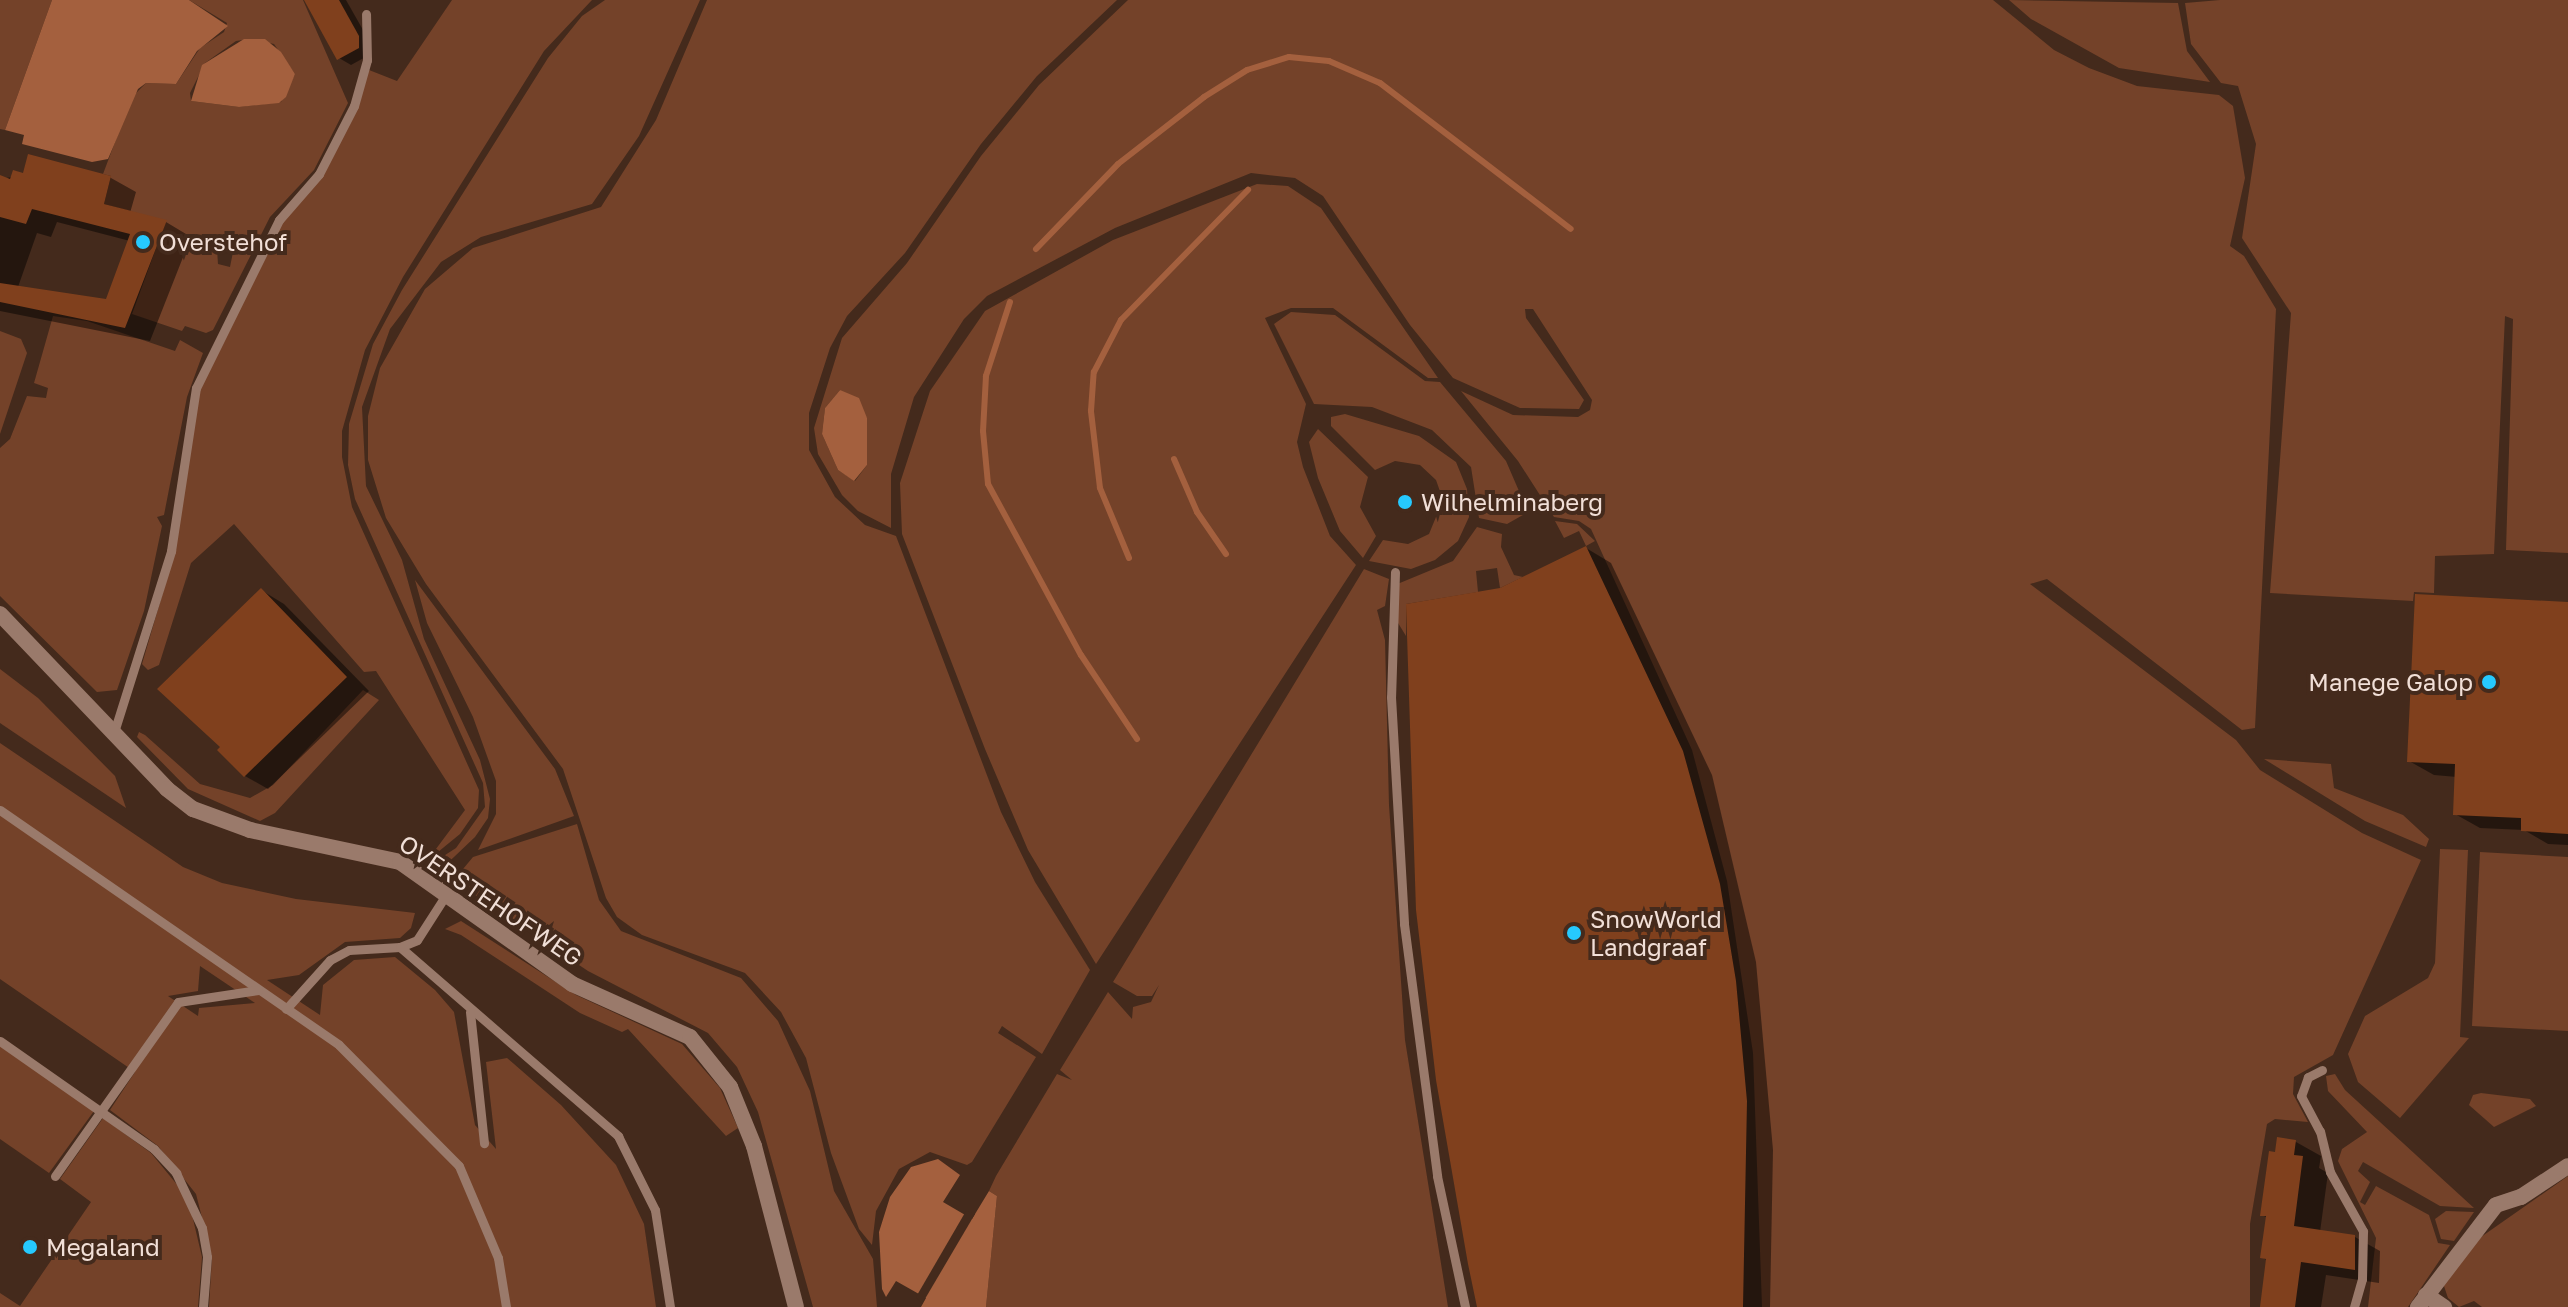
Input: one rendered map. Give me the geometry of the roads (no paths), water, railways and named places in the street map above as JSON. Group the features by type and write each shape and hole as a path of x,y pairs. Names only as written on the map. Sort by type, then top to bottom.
{"street":[{"name":"OVERSTEHOFWEG","path":"0,614 115,729 167,789 193,809 250,830 376,853 400,862 444,898 572,984 690,1037 711,1059 730,1087 754,1146 796,1307"},
{"path":"2444,1307 2422,1301 2496,1205 2521,1197 2568,1166"}],"lane":[{"path":"115,729 171,551 196,388 279,220 319,174 354,106 367,60 366,14"},
{"path":"1395,572 1391,697 1404,924 1437,1176 1465,1307"},
{"path":"0,810 339,1045 459,1166 498,1258 506,1307"},
{"path":"286,1009 330,960 349,950 400,947 417,940 444,898"},
{"path":"400,947 470,1012 618,1136 655,1210 670,1307"},
{"path":"55,1176 178,1002 258,990"},
{"path":"470,1012 484,1143"},
{"path":"0,1041 154,1149 191,1197 207,1257 203,1307"},
{"path":"2322,1070 2308,1077 2301,1096 2320,1131 2330,1172 2363,1231 2362,1279 2354,1307"}],"waterway":[{"path":"1036,249 1118,164 1204,97 1247,70 1289,57 1329,61 1380,83 1571,229"},
{"path":"1129,558 1100,488 1091,411 1094,372 1121,320 1248,190"},
{"path":"1010,302 986,376 983,431 988,484 1081,655 1137,739"},
{"path":"1174,459 1197,512 1226,554"}],"place":[{"name":"Overstehof","path":"143,242"},
{"name":"Wilhelminaberg","path":"1405,502"},
{"name":"Manege Galop","path":"2489,682"},
{"name":"SnowWorld Landgraaf","path":"1574,933"},
{"name":"Megaland","path":"30,1247"}]}
